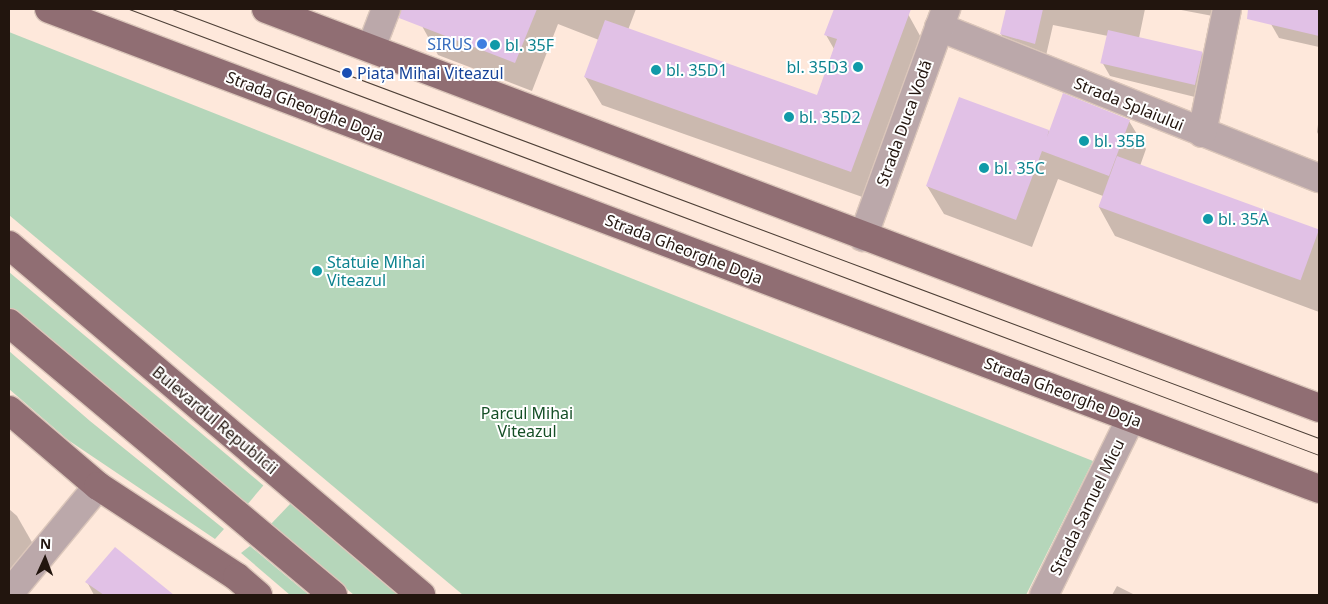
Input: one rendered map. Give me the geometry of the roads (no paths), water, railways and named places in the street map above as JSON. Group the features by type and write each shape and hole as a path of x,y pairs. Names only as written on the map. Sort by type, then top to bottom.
{"main road":[{"name":"Strada Gheorghe Doja","path":"49,9 1319,489"},
{"path":"266,9 863,237 1319,408"},
{"name":"Bulevardul Republicii","path":"9,245 421,595"},
{"path":"9,323 333,595"},
{"path":"9,410 98,486 237,577 258,595"}],"street":[{"path":"371,48 386,9"},
{"path":"1202,133 1227,9"},
{"name":"Strada Splaiului","path":"943,18 1202,133 1319,178"},
{"name":"Strada Duca Vodă","path":"863,237 943,18"},
{"name":"Strada Samuel Micu","path":"1044,595 1131,418"},
{"path":"9,594 98,486"}],"tram line":[{"path":"129,9 1319,455"},
{"path":"172,9 1319,438"}],"place":[{"name":"SIRUS","path":"482,44"},
{"name":"bl. 35F","path":"495,45"},
{"name":"bl. 35D3","path":"858,67"},
{"name":"bl. 35D1","path":"656,70"},
{"name":"Piața Mihai Viteazul","path":"347,73"},
{"name":"bl. 35D2","path":"789,117"},
{"name":"bl. 35B","path":"1084,141"},
{"name":"bl. 35C","path":"984,168"},
{"name":"bl. 35A","path":"1208,219"},
{"name":"Statuie Mihai Viteazul","path":"317,271"}],"park label":[{"name":"Parcul Mihai Viteazul","path":"527,422"}]}
